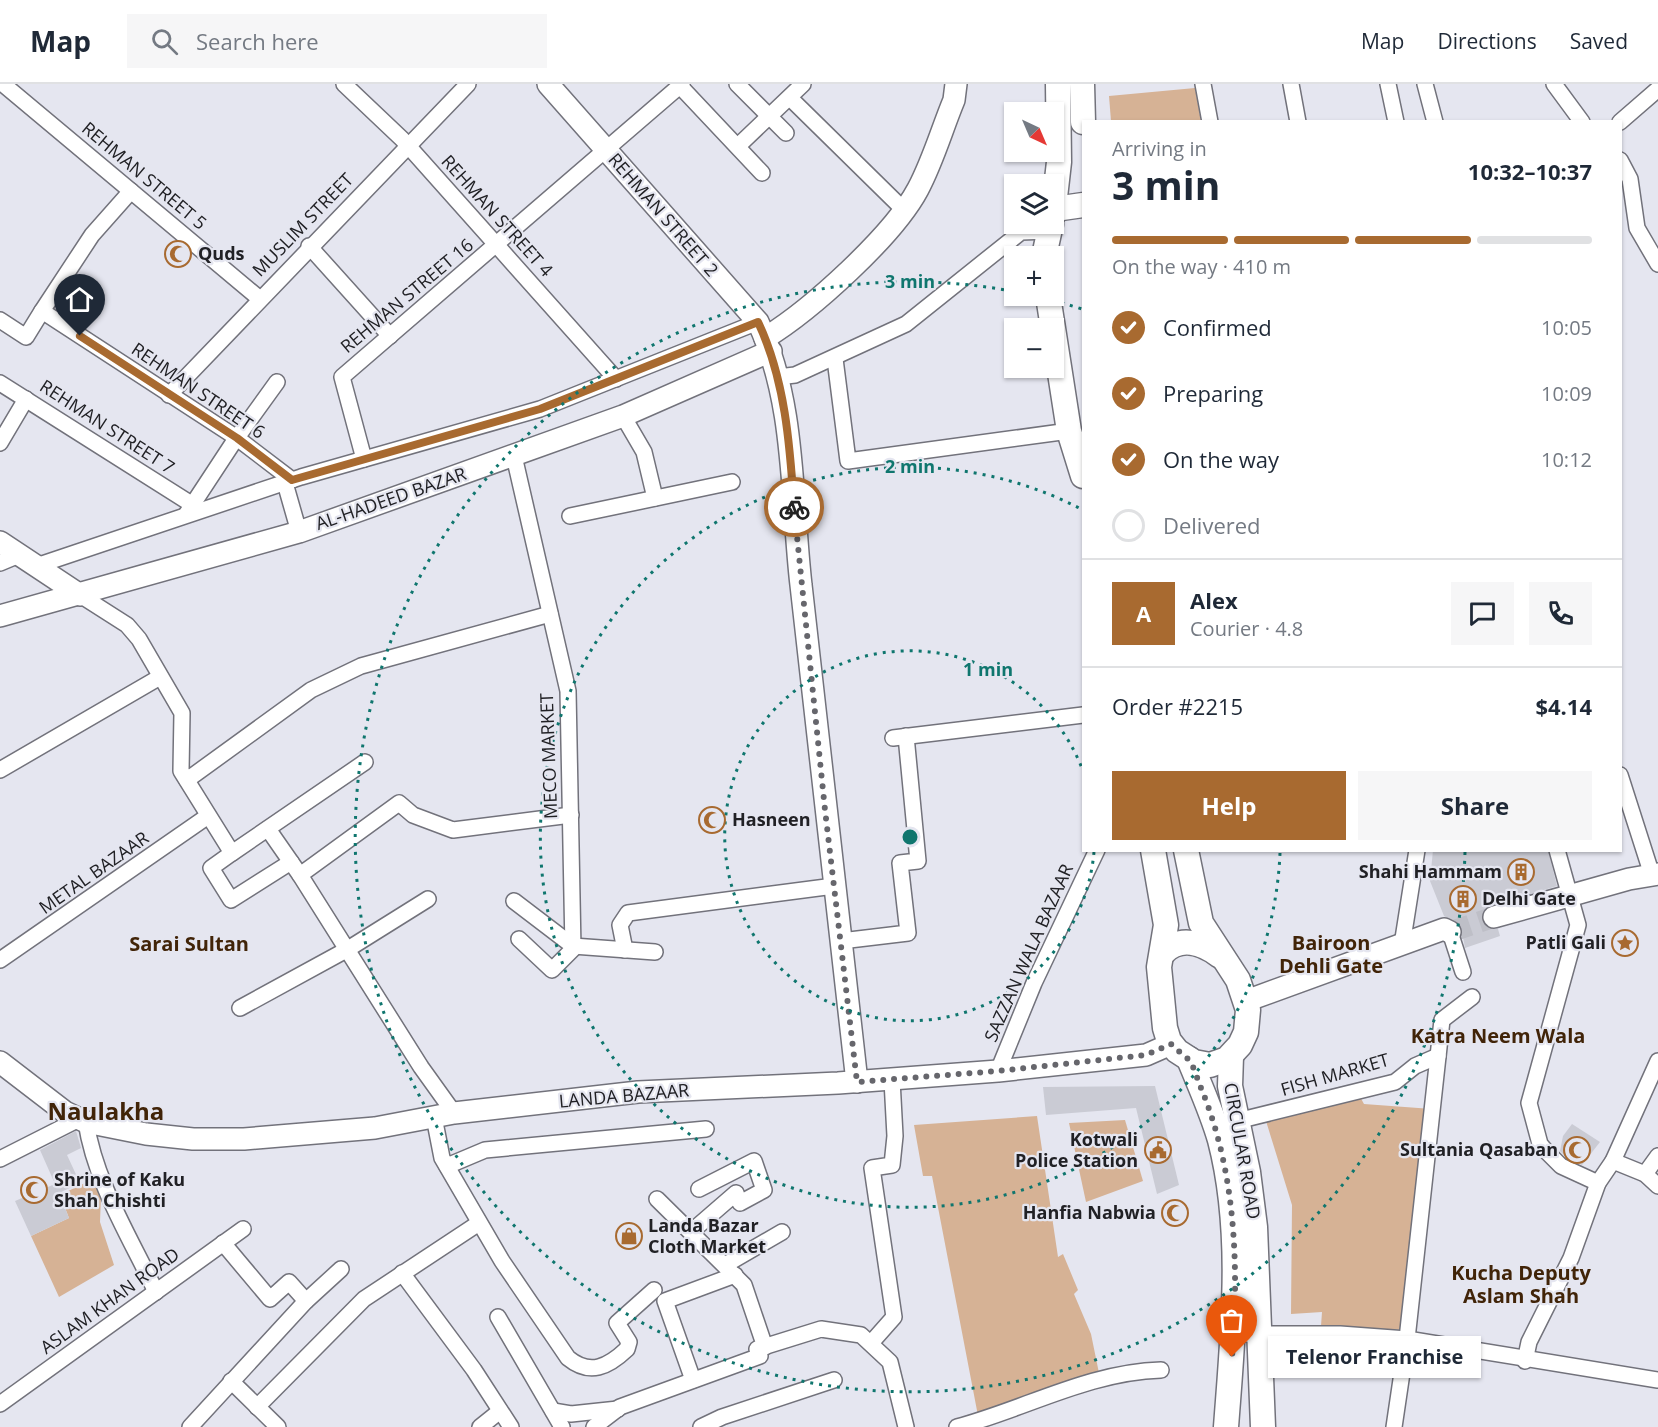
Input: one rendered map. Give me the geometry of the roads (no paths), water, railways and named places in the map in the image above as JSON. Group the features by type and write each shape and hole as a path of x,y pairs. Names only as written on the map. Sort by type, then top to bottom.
{"main road":[{"path":"1056,174 1059,144 1058,84"},
{"path":"1082,84 1083,120"},
{"path":"1064,214 1082,205"},
{"path":"1050,306 1069,431 1082,473"},
{"name":"CIRCULAR ROAD","path":"1153,852 1166,925 1163,953 1159,961 1165,1028 1180,1052 1215,1124 1226,1170 1232,1232 1233,1334 1226,1427"},
{"name":"CIRCULAR ROAD","path":"1186,852 1199,916 1238,980 1246,1001 1246,1032 1232,1056 1230,1086 1248,1172 1255,1227 1263,1427"},
{"name":"CIRCULAR ROAD","path":"1163,953 1180,943 1194,943 1210,949 1224,960"},
{"name":"CIRCULAR ROAD","path":"1180,1052 1210,1065 1232,1056"}],"street":[{"name":"REHMAN STREET 5","path":"3,84 260,298"},
{"name":"REHMAN STREET 4","path":"344,84 408,145 615,379"},
{"name":"REHMAN STREET 2","path":"548,84 765,337"},
{"path":"737,84 786,133"},
{"path":"738,146 803,84"},
{"name":"AL-HADEED BAZAR","path":"0,616 80,596 299,532 623,416 779,330 850,270 904,210 918,188 954,99 956,84"},
{"path":"1203,84 1210,120"},
{"path":"1291,84 1298,120"},
{"path":"1388,84 1396,120"},
{"path":"1425,84 1434,120"},
{"path":"1554,84 1581,120"},
{"path":"681,85 762,172"},
{"name":"REHMAN STREET 16","path":"364,459 342,377 681,85"},
{"name":"MUSLIM STREET","path":"169,395 408,145 458,87"},
{"path":"1622,120 1658,89"},
{"path":"790,98 904,210"},
{"path":"1622,164 1633,190 1637,228 1658,264"},
{"path":"0,320 26,337 92,235 131,191"},
{"path":"778,377 795,375 835,359 906,324 1018,234"},
{"path":"309,246 390,336"},
{"name":"REHMAN STREET 6","path":"42,311 237,438 288,482"},
{"path":"18,561 540,409 615,379 765,337 778,377 792,470 800,580 857,1082"},
{"path":"835,359 848,461 1069,431"},
{"name":"REHMAN STREET 7","path":"0,382 189,511"},
{"path":"189,511 277,382"},
{"path":"0,442 26,399"},
{"path":"623,416 644,452 655,498"},
{"name":"MECO MARKET","path":"514,456 568,691 573,946"},
{"path":"288,482 299,532"},
{"path":"570,516 732,482"},
{"path":"0,542 18,561 127,625 139,639 182,713 181,771 232,853"},
{"path":"186,780 311,690 361,666 550,614"},
{"path":"0,770 160,676"},
{"path":"841,941 908,933 900,863 918,861 900,737 1082,715"},
{"path":"291,862 231,900 211,868 365,762"},
{"path":"1494,917 1569,895 1655,875 1623,797"},
{"path":"300,875 399,803 413,814 453,830 571,815"},
{"name":"METAL BAZAAR","path":"0,960 208,816"},
{"path":"268,829 348,949 421,1067 444,1115 437,1138 447,1166 501,1262 562,1349 579,1366 591,1369 607,1364 627,1348 629,1342 617,1323 654,1290"},
{"name":"SAZZAN WALA BAZAAR","path":"998,1071 1034,983 1095,852"},
{"path":"1402,945 1417,852"},
{"path":"1558,852 1578,925 1529,1103 1540,1144 1545,1150 1561,1166 1598,1183"},
{"path":"625,950 620,925 628,913 834,886"},
{"path":"240,1008 348,949 428,899"},
{"path":"514,901 573,946 655,952"},
{"path":"1246,1001 1444,929 1449,932 1463,972"},
{"path":"519,939 552,970 573,949 573,946"},
{"path":"1394,1427 1407,1339 1442,1020 1473,997"},
{"name":"LANDA BAZAAR","path":"82,1120 193,1139 244,1139 365,1129 444,1115 638,1092 892,1080 1180,1052"},
{"name":"FISH MARKET","path":"1237,1121 1395,1082 1415,1066 1438,1056"},
{"path":"1526,1360 1529,1342 1571,1258 1598,1183 1613,1161 1658,1061"},
{"path":"0,1062 47,1100 82,1120 90,1149 107,1190 156,1292"},
{"path":"871,1343 894,1317 872,1168 892,1164 894,1136 892,1080"},
{"path":"0,1159 82,1120"},
{"path":"447,1166 485,1150 706,1129"},
{"path":"1645,1174 1658,1156"},
{"path":"691,1232 736,1193 740,1203 764,1190 754,1161 699,1189"},
{"path":"1613,1161 1645,1174 1658,1186"},
{"path":"657,1199 744,1285 765,1347"},
{"path":"257,1407 364,1299 479,1223"},
{"name":"ASLAM KHAN ROAD","path":"0,1404 243,1229"},
{"path":"693,1380 665,1301 730,1270 782,1232"},
{"path":"224,1243 270,1299 289,1282 306,1301"},
{"path":"190,1427 306,1301 341,1269"},
{"path":"402,1273 474,1370 511,1427"},
{"path":"498,1317 562,1427"},
{"path":"553,1411 571,1414 618,1409 760,1356 757,1349 821,1329 861,1335 890,1362 906,1427"},
{"path":"1233,1334 1407,1339 1658,1380"},
{"path":"965,1426 1100,1378 1130,1371 1161,1370"},
{"path":"701,1427 722,1417 834,1380"},
{"path":"231,1381 278,1427"},
{"path":"594,1427 618,1409"},
{"path":"480,1427 501,1411"}],"tunnel":[{"path":"1450,932 1494,917"}],"place":[{"name":"Quds","path":"178,254"},
{"name":"Hasneen","path":"712,820"},
{"name":"Shahi Hammam","path":"1521,872"},
{"name":"Delhi Gate","path":"1463,899"},
{"name":"Patli Gali","path":"1625,943"},
{"name":"Kotwali Police Station","path":"1158,1150"},
{"name":"Sultania Qasaban","path":"1577,1150"},
{"name":"Shrine of Kaku Shah Chishti","path":"34,1190"},
{"name":"Hanfia Nabwia","path":"1175,1213"},
{"name":"Landa Bazar Cloth Market","path":"629,1236"},
{"name":"Telenor Franchise","path":"1232,1357"}],"district":[{"name":"Sarai Sultan","path":"189,944"},
{"name":"Bairoon Dehli Gate","path":"1331,954"},
{"name":"Katra Neem Wala","path":"1498,1036"},
{"name":"Naulakha","path":"106,1112"},
{"name":"Kucha Deputy Aslam Shah","path":"1521,1284"}]}
